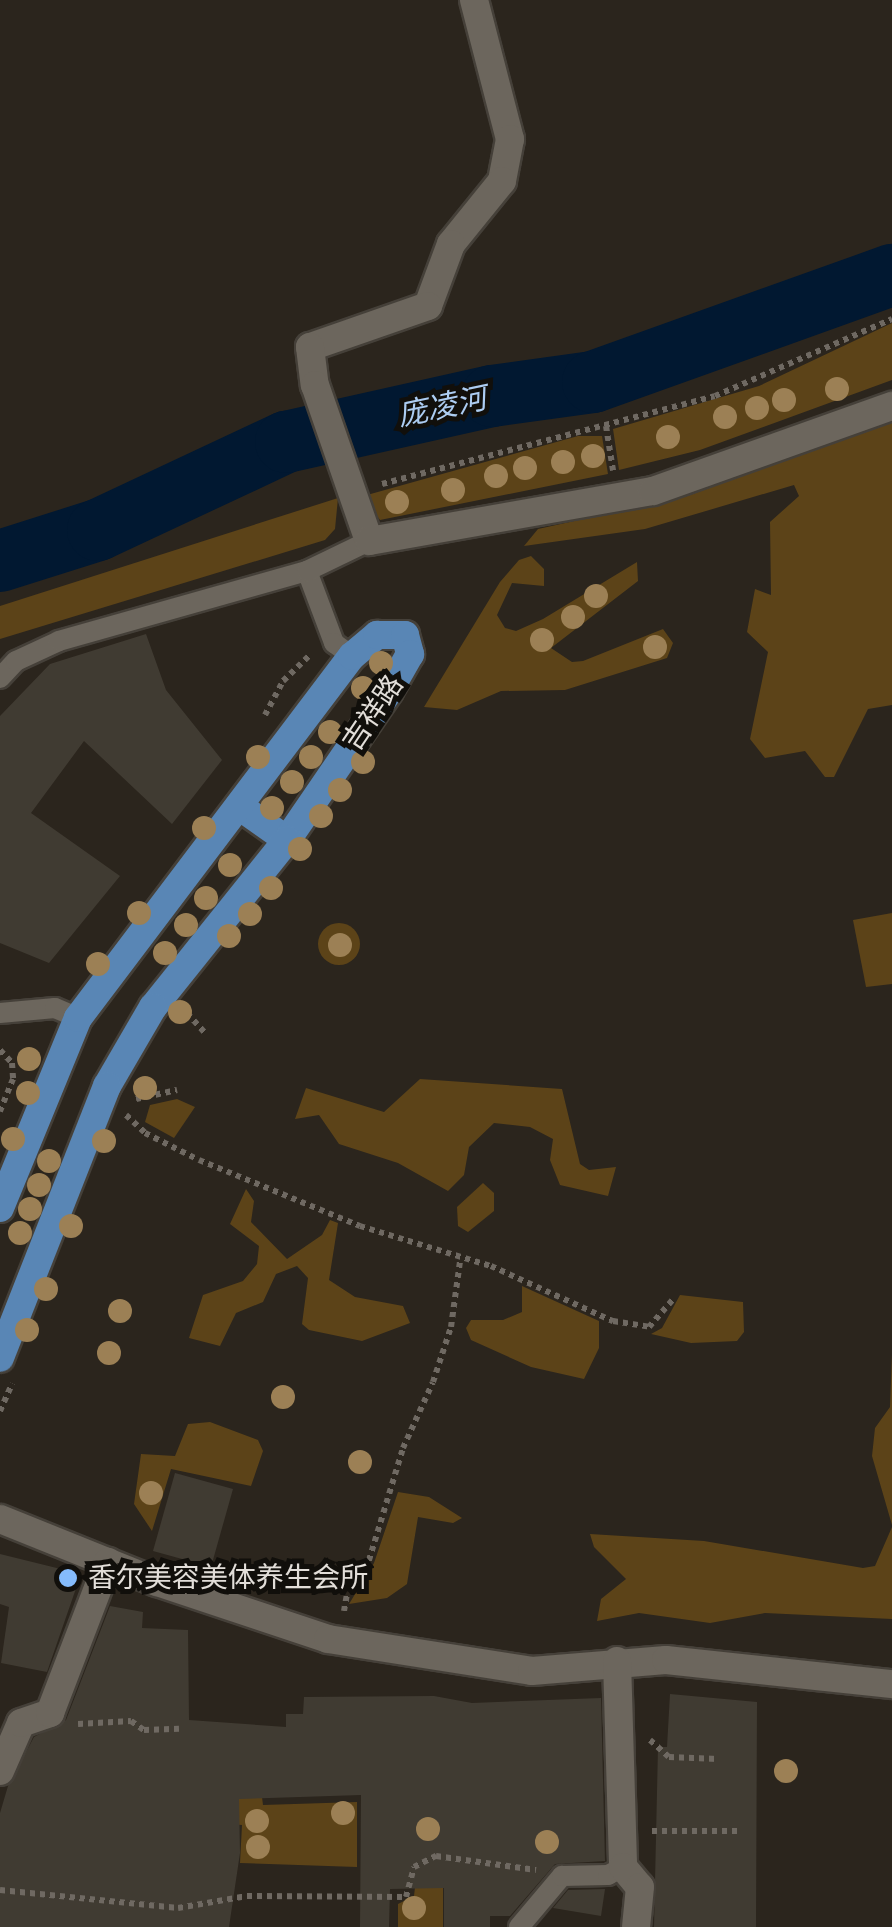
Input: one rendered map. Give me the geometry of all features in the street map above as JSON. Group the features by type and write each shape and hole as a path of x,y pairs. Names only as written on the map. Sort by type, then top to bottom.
{"main road":[{"name":"吉祥路","path":"0,1208 78,1018 352,656 378,635 405,634 410,654 287,840 153,1007 106,1086 0,1358"},
{"path":"240,806 287,840"}],"street":[{"path":"474,0 510,139 502,181 451,244 428,306 362,324 310,348 314,385 357,487 370,541 653,491 892,406"},
{"path":"0,1519 108,1562 328,1639 532,1670 666,1660 892,1684"},
{"path":"0,1771 21,1723 45,1720 108,1562"},
{"path":"617,1662 623,1868 640,1886 636,1927"}],"lane":[{"path":"0,678 8,663 59,641 307,570 370,541"},
{"path":"307,570 334,643 352,656"},
{"path":"0,1013 55,1008 78,1018"},
{"path":"519,1927 562,1876 608,1875 623,1868"}],"path":[{"path":"357,487 567,431 606,426 773,375 892,319"},
{"path":"606,426 614,473"},
{"path":"0,1050 12,1064 13,1080 0,1112"},
{"path":"106,1086 144,1133 460,1262 491,1266 638,1328 657,1321 674,1298"},
{"path":"328,1639 343,1618 348,1589 366,1570 402,1448 433,1382 451,1327 460,1262"},
{"path":"620,1712 640,1712 646,1737 660,1742 665,1756 718,1759"},
{"path":"45,1720 179,1729"},
{"path":"623,1834 740,1830"},
{"path":"0,1890 155,1908 296,1894 398,1898 410,1893 421,1859 436,1856 562,1876"}],"shaded area":[{"path":"892,323 892,380 700,450 619,470 613,429 759,386"},
{"path":"892,421 892,705 868,709 834,777 825,777 805,751 765,758 750,739 768,652 747,632 755,589 771,595 770,522 799,496 794,485 645,529 524,546 538,529 687,496"},
{"path":"578,436 602,436 608,474 380,520 371,508 367,495"},
{"path":"338,498 335,529 325,540 0,639 0,606"},
{"path":"531,556 544,569 544,586 512,583 497,615 505,628 516,631 543,619 637,562 638,581 551,648 572,662 583,661 663,629 673,643 667,658 565,690 501,691 457,710 424,707 500,582 519,560"},
{"path":"892,913 892,984 866,987 853,920"},
{"path":"339,923 354,929 360,944 354,959 339,965 324,959 318,944 324,929"},
{"path":"420,1079 562,1089 580,1164 589,1170 616,1167 608,1196 560,1185 550,1160 553,1139 530,1127 494,1123 469,1147 464,1175 448,1191 398,1163 339,1144 319,1115 295,1119 306,1088 384,1112"},
{"path":"177,1099 195,1107 174,1138 145,1122 150,1105"},
{"path":"483,1183 494,1193 494,1211 468,1232 458,1226 457,1207"},
{"path":"246,1189 254,1201 251,1222 287,1259 322,1235 330,1220 338,1223 329,1280 355,1297 403,1306 410,1323 362,1341 309,1330 302,1324 308,1278 297,1266 276,1274 263,1302 236,1313 220,1346 189,1338 203,1295 243,1281 257,1264 259,1246 230,1224"},
{"path":"522,1286 599,1321 599,1348 584,1379 531,1367 471,1340 466,1328 471,1320 503,1320 522,1312"},
{"path":"680,1295 743,1302 744,1332 737,1341 691,1343 651,1334 662,1328"},
{"path":"892,1354 892,1525 872,1456 875,1428 890,1407"},
{"path":"210,1422 258,1440 263,1451 251,1486 171,1469 152,1531 134,1504 141,1454 175,1456 188,1424"},
{"path":"398,1492 429,1497 462,1518 453,1523 418,1517 407,1584 387,1598 349,1604 374,1563"},
{"path":"892,1527 892,1619 765,1613 710,1623 639,1613 597,1621 601,1599 626,1579 594,1547 590,1534 704,1541 863,1568 875,1566"},
{"path":"218,1786 261,1789 263,1805 357,1802 357,1867 240,1863 242,1825 217,1823"},
{"path":"443,1867 443,1927 398,1927 398,1904 414,1896 416,1878"}],"building":[{"path":"146,634 166,690 222,760 172,824 84,741 31,813 120,876 49,963 0,943 0,716 50,664"},
{"path":"175,1473 233,1489 211,1567 153,1551"},
{"path":"0,1554 81,1574 47,1672 1,1663 9,1607 0,1604"},
{"path":"110,1606 143,1612 142,1628 188,1630 189,1720 286,1727 286,1714 303,1714 304,1697 434,1696 472,1703 601,1698 605,1861 555,1864 510,1916 490,1916 490,1927 444,1927 444,1888 390,1889 389,1927 360,1927 361,1795 239,1799 240,1853 229,1927 0,1927 0,1813 8,1786 34,1737 66,1720"},
{"path":"670,1694 757,1702 756,1927 654,1927 658,1747 667,1747"},
{"path":"605,1889 601,1916 553,1908 568,1890"}],"waterway":[{"name":"庞凌河","path":"0,561 98,530 286,442 492,396 593,382 892,275"}],"place":[{"name":"香尔美容美体养生会所","path":"68,1578"}]}
